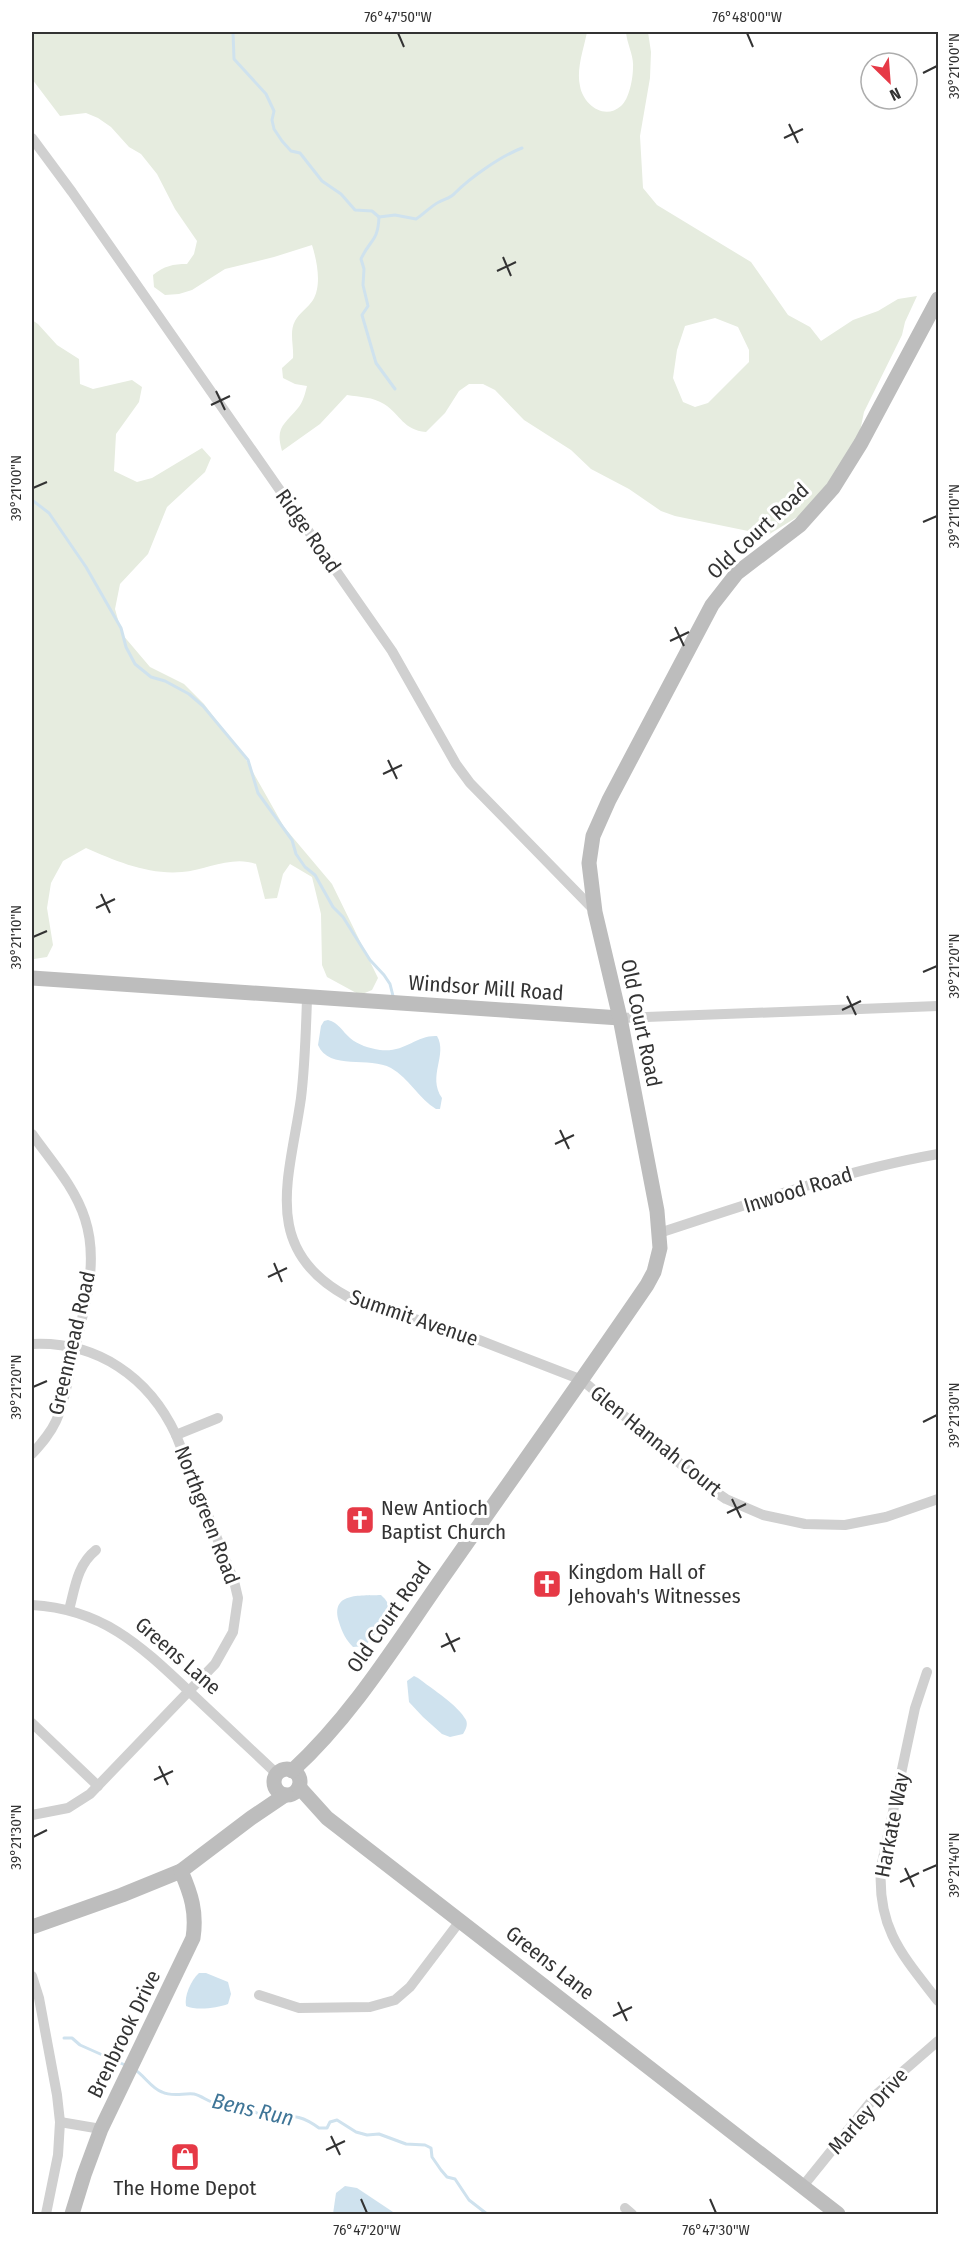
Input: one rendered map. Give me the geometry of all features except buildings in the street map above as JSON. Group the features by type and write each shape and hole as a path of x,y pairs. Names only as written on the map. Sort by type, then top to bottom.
{"main road":[{"name":"Old Court Road","path":"32,1927 181,1871 251,1818 289,1784 369,1683 582,1380 654,1272 660,1248 657,1211 620,1018 595,912 589,863 598,823 699,626 724,587 737,573 800,525 833,488 861,443 939,299"},
{"name":"Windsor Mill Road","path":"32,978 620,1018"},
{"name":"Greens Lane","path":"289,1784 320,1812 838,2214"},
{"name":"Brenbrook Drive","path":"72,2214 101,2129 193,1938 194,1906 181,1871"}],"street":[{"name":"Ridge Road","path":"32,138 202,377 392,651 456,764 470,783 595,912"},
{"name":"Summit Avenue","path":"307,998 301,1099 285,1202 290,1234 307,1264 332,1289 348,1297 480,1340 582,1380"},
{"name":"Windsor Mill Road","path":"620,1018 939,1006"},
{"name":"Greenmead Road","path":"32,1134 68,1184 85,1220 92,1266 62,1405 56,1422 32,1454"},
{"name":"Inwood Road","path":"659,1233 811,1184 902,1160 939,1154"},
{"name":"Northgreen Road","path":"32,1344 75,1347 111,1362 140,1383 156,1399 166,1413 176,1435 234,1581 238,1598 233,1632 215,1664 90,1794 68,1808 32,1815"},
{"name":"Glen Hannah Court","path":"582,1380 704,1484 726,1499 764,1515 805,1524 845,1525 886,1517 939,1499"},
{"path":"176,1435 218,1418"},
{"path":"69,1610 80,1570 84,1562 96,1550"},
{"name":"Greens Lane","path":"32,1605 69,1610 98,1621 140,1646 289,1784"},
{"name":"Harkate Way","path":"927,1672 915,1708 881,1868 880,1889 882,1909 895,1942 939,2001"},
{"path":"32,1723 98,1786"},
{"path":"259,1995 289,2006 310,2009 370,2007 395,2000 410,1987 460,1921"},
{"path":"32,1976 41,2009 60,2122 58,2155 46,2214"},
{"name":"Marley Drive","path":"803,2186 878,2093 939,2041"},
{"path":"60,2122 101,2129"}],"shaded area":[{"path":"32,32 587,32 580,66 580,86 585,99 590,104 601,111 608,112 624,103 631,83 633,63 626,32 648,32 651,52 650,78 640,136 643,188 657,205 751,262 788,315 810,327 821,341 853,320 878,311 898,299 917,296 905,322 902,335 864,412 853,453 802,514 768,535 675,516 661,511 629,489 591,469 571,450 524,420 495,390 483,384 469,384 459,391 445,413 426,432 418,431 407,425 390,408 380,402 347,395 320,424 282,451 280,431 301,403 307,386 295,384 283,378 282,368 293,358 293,325 316,294 318,273 312,245 225,269 192,290 165,295 154,287 153,275 169,266 187,264 194,254 197,241 175,209 157,174 141,154 129,147 111,127 98,118 86,113 60,116 32,79","holes":["715,318 738,327 749,350 749,362 708,403 695,407 683,402 673,378 677,350 685,326"]},
{"path":"32,320 57,345 79,359 80,384 93,389 132,380 142,387 139,402 116,434 114,471 137,482 152,478 202,448 211,458 205,472 167,507 148,554 120,584 115,609 122,634 150,667 184,684 204,704 245,758 284,827 332,884 378,978 372,990 360,995 327,977 322,965 321,914 312,877 290,864 283,874 277,898 265,899 256,864 238,861 191,871 157,871 121,862 86,848 63,861 51,883 47,908 53,945 47,957 34,959 32,956"}],"water":[{"path":"328,1020 338,1025 357,1043 380,1050 396,1049 423,1038 437,1036 440,1051 436,1082 442,1098 440,1109 436,1109 424,1100 403,1077 391,1068 372,1063 340,1061 323,1053 318,1045 321,1026 324,1021"},
{"path":"381,1595 388,1606 382,1623 365,1646 353,1647 340,1626 337,1612 339,1605 348,1598 356,1596"},
{"path":"414,1676 462,1714 467,1724 463,1734 450,1737 442,1734 409,1702 407,1681"},
{"path":"199,1973 206,1973 228,1982 231,1994 228,2004 207,2008 186,2006 189,1988"},
{"path":"345,2186 357,2188 396,2214 333,2214 336,2193"}],"waterway":[{"path":"233,32 234,59 266,94 274,111 272,120 274,129 282,141 291,151 300,153 322,181 341,194 355,210 372,211 379,217 395,215 416,219 436,204 452,196 469,180 505,156 522,148"},
{"path":"379,217 375,236 361,259 364,269 363,285 368,306 362,315 376,363 395,389"},
{"path":"32,500 49,513 86,567 121,628 126,647 135,664 151,677 165,681 189,694 203,706 248,760 258,793 292,840 296,854 305,867 315,875 333,907 343,917 370,960 390,984 393,996"},
{"name":"Bens Run","path":"64,2038 72,2038 80,2045 125,2065"},
{"name":"Bens Run","path":"134,2069 155,2088 166,2093 194,2094 215,2103 243,2106 261,2114 298,2117 319,2128 327,2128 330,2122 337,2120 356,2132 367,2135 379,2134 406,2144 425,2145 431,2148 432,2157 447,2177 455,2179 469,2200 487,2214"}],"place":[{"name":"New Antioch Baptist Church","path":"360,1520"},
{"name":"Kingdom Hall of Jehovah's Witnesses","path":"547,1584"},
{"name":"The Home Depot","path":"185,2157"}]}
